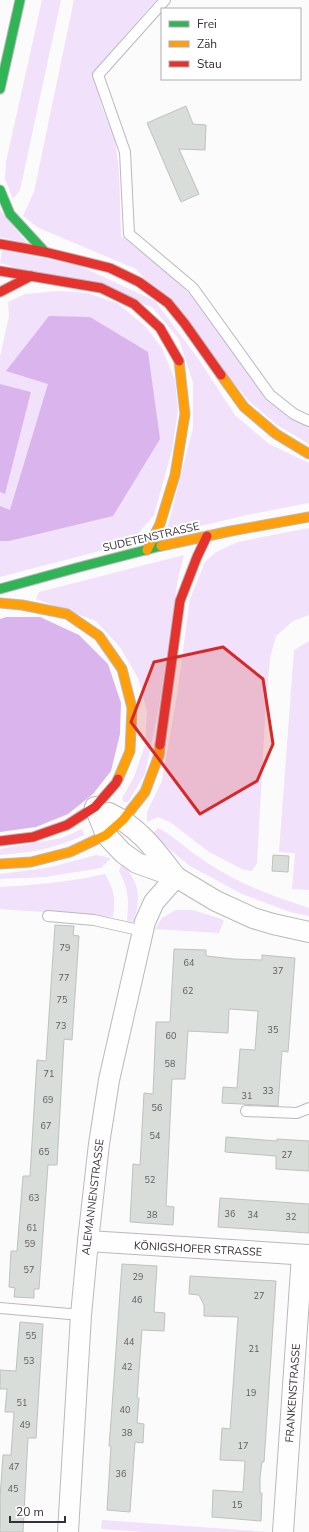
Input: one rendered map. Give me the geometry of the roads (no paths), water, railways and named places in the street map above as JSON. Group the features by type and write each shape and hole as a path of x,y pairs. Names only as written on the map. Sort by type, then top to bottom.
{"main road":[{"path":"0,89 20,0"},
{"path":"0,190 10,214 45,252"},
{"path":"0,244 45,252 110,268 139,282 168,303 185,324 244,407 276,434 309,454"},
{"path":"0,271 101,288 134,304 160,328 180,363 185,414 175,475 160,524 147,550"},
{"path":"0,292 31,276"},
{"name":"SUDETENSTRASSE","path":"0,589 57,573 207,536 309,517"},
{"path":"0,864 31,862 70,852 106,835 123,820 144,792 158,756 180,601 207,536"},
{"path":"0,603 22,605 67,614 99,636 122,669 132,708 130,751 116,782 95,807 67,825 33,837 0,841"}],"street":[{"path":"95,807 123,820 152,845 176,877"},
{"path":"95,807 106,835 123,853 137,863 176,877 216,901 254,918 309,932"},
{"name":"ALEMANNENSTRASSE","path":"68,1532 81,1315 99,1144 109,1080 143,931 154,902 176,877"},
{"name":"KÖNIGSHOFER STRASSE","path":"88,1241 306,1255"},
{"name":"FRANKENSTRASSE","path":"284,1532 304,1317 306,1255"}],"lane":[{"path":"165,0 98,75 125,152 129,234 193,288 270,395 294,414 309,421"},
{"path":"48,916 94,920 143,931"},
{"path":"246,1111 297,1113 309,1108"},
{"path":"0,1308 81,1315"}]}
